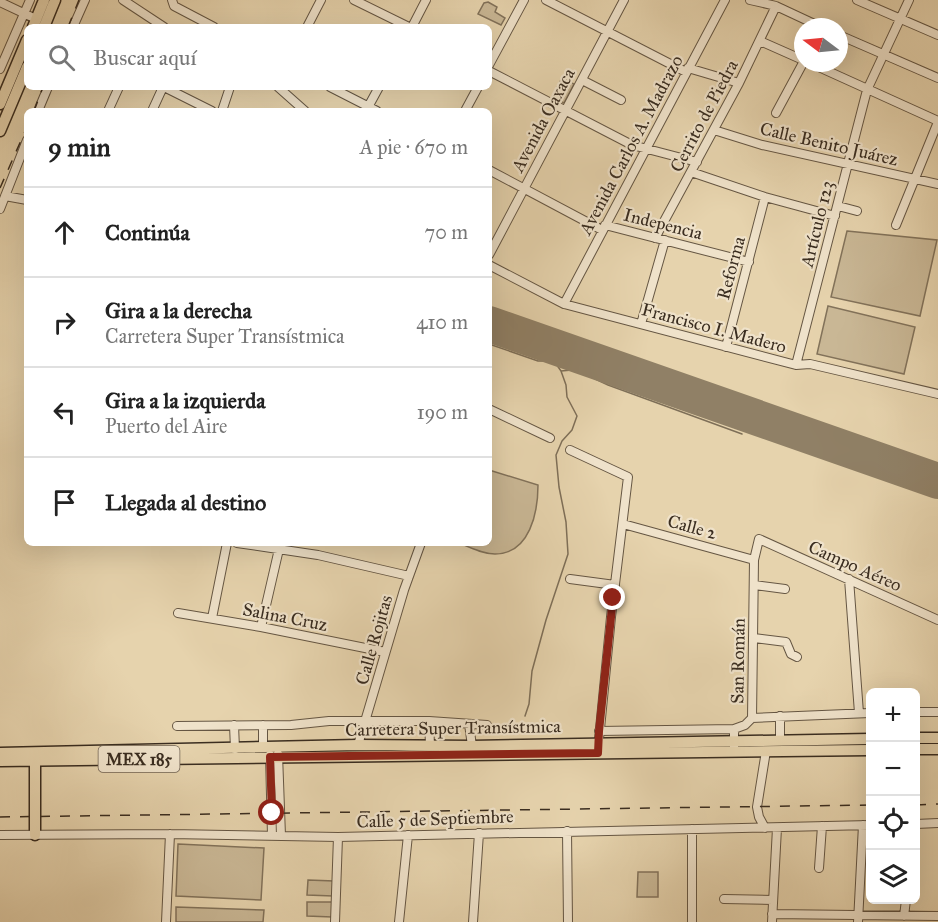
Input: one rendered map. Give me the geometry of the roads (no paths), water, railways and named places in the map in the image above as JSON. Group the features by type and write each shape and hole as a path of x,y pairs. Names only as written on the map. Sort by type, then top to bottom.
{"main road":[{"path":"38,24 44,0"},
{"path":"38,24 55,0"},
{"path":"1,97 24,47"},
{"path":"0,131 24,74"},
{"path":"920,738 938,738"},
{"name":"Carretera Super Transístmica","path":"0,753 35,756 235,749 272,751 734,746 780,739 866,739"},
{"name":"Carretera Super Transístmica","path":"272,751 430,745 598,748"},
{"name":"Carretera Super Transístmica","path":"734,746 766,751 866,750"},
{"path":"920,750 938,749"},
{"name":"MEX 185","path":"0,761 35,756 272,751"},
{"path":"35,756 35,835"}],"street":[{"path":"0,69 30,0"},
{"path":"75,24 85,0"},
{"path":"123,0 160,24"},
{"path":"309,24 321,0"},
{"path":"354,0 405,24"},
{"path":"413,24 426,0"},
{"path":"492,59 524,0"},
{"path":"546,0 607,33 687,70 739,83"},
{"name":"Avenida Oaxaca","path":"492,249 624,0"},
{"name":"Avenida Carlos A. Madrazo","path":"564,304 724,0"},
{"path":"750,0 776,6 802,18"},
{"path":"857,0 938,35"},
{"name":"Artículo 123","path":"796,365 867,90 909,0"},
{"path":"0,2 38,24"},
{"path":"172,2 209,24"},
{"name":"Cerrito de Piedra","path":"655,238 739,83 776,6"},
{"path":"148,24 151,18"},
{"path":"848,39 938,78"},
{"path":"760,41 794,57"},
{"path":"492,72 632,145 697,162"},
{"path":"776,113 797,72"},
{"path":"829,72 938,122 896,225"},
{"path":"582,80 621,100"},
{"path":"39,108 47,90"},
{"path":"109,108 118,90"},
{"path":"153,108 162,90"},
{"path":"169,90 206,108"},
{"path":"223,108 229,90"},
{"path":"281,90 296,107"},
{"path":"335,90 365,108"},
{"path":"368,108 377,90"},
{"path":"467,108 476,90"},
{"name":"Calle Benito Juárez","path":"714,130 762,145 938,184"},
{"path":"0,209 24,148"},
{"name":"Indepencia","path":"492,172 603,227 665,240 749,262"},
{"path":"691,172 835,216"},
{"path":"5,196 24,199"},
{"name":"Reforma","path":"726,347 765,196"},
{"path":"837,206 857,211"},
{"path":"641,324 665,240"},
{"name":"Francisco I. Madero","path":"492,267 564,304 796,365 810,364 938,394"},
{"path":"492,410 550,438"},
{"path":"570,450 628,477 598,748"},
{"name":"Calle 2","path":"623,524 754,560"},
{"name":"San Román","path":"734,746 734,729 745,725 752,718 754,560 759,539"},
{"name":"Campo Aéreo","path":"759,539 938,620"},
{"path":"212,618 226,546"},
{"path":"258,546 318,555 409,576"},
{"name":"Calle Rojitas","path":"358,746 420,546"},
{"path":"261,627 279,549"},
{"path":"570,579 615,585"},
{"path":"849,579 859,713"},
{"path":"754,585 785,589"},
{"name":"Salina Cruz","path":"178,613 386,652"},
{"path":"754,638 786,642 791,654 797,657"},
{"path":"920,712 938,712"},
{"path":"752,718 866,713"},
{"path":"780,716 780,739"},
{"path":"177,726 263,725 329,721 429,721 488,725"},
{"path":"429,721 430,745"},
{"path":"469,724 472,746"},
{"path":"234,725 235,749"},
{"path":"263,725 272,751 276,836"},
{"path":"599,731 734,729"},
{"path":"765,828 757,807 766,751"},
{"path":"920,824 938,823"},
{"name":"Calle 5 de Septiembre","path":"0,835 170,834 338,837 866,825"},
{"path":"819,868 822,826"},
{"path":"777,828 772,918 858,919 938,916"},
{"path":"692,922 693,829"},
{"path":"567,831 568,922"},
{"path":"473,922 479,833"},
{"path":"166,922 170,834"},
{"path":"399,922 408,835"},
{"path":"858,919 866,835"},
{"path":"336,922 338,837"},
{"path":"724,899 773,900"},
{"path":"904,916 906,904"}],"waterway":[{"path":"492,345 538,361 554,361 561,371 583,369 589,376 608,385 742,434"},
{"path":"525,716 529,704 532,671 568,554 566,522 556,455 562,441 572,430 577,416 567,397 561,371"}],"railway":[{"path":"69,24 79,0"},
{"path":"35,108 42,90"},
{"path":"0,188 24,134"},
{"path":"920,805 938,804"},
{"path":"0,817 866,805"}]}
